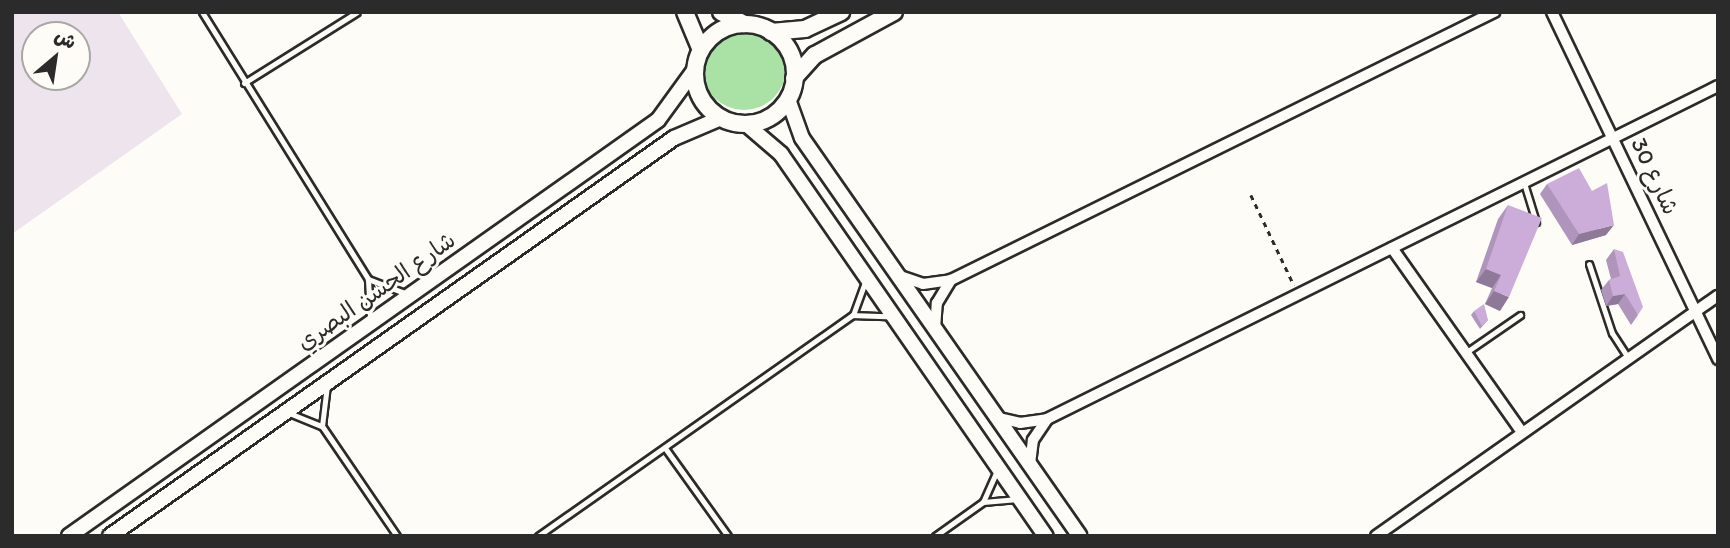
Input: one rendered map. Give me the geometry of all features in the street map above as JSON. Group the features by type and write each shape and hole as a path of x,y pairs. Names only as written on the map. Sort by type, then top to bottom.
{"main road":[{"path":"685,12 701,50"},
{"path":"721,12 771,32 805,29 841,12"},
{"path":"747,24 721,30 701,50 695,69 701,98 721,118 746,124 770,117 788,99 794,78 815,55 894,12"},
{"path":"771,32 789,52 794,78"}],"street":[{"path":"896,275 923,284 951,280 1494,12"},
{"name":"شارع 30","path":"1552,12 1615,138 1718,359"},
{"name":"شارع الحسن البصري","path":"69,536 658,120 695,69"},
{"path":"993,416 1020,423 1047,419 1718,86"},
{"path":"788,99 802,138 993,416 1080,536"},
{"name":"شارع الحسن البصري","path":"111,535 681,134 721,118"},
{"path":"746,124 781,153 898,318 1046,536"},
{"path":"1392,248 1522,432"},
{"path":"936,330 937,303 951,280"},
{"path":"1376,536 1718,296"},
{"path":"1030,466 1033,440 1047,419"}],"lane":[{"path":"202,12 368,279 368,325"},
{"path":"244,83 357,12"},
{"path":"1524,183 1536,209 1536,230"},
{"path":"1589,264 1615,341 1628,358"},
{"path":"853,315 865,272"},
{"path":"368,279 412,294"},
{"path":"538,536 546,533 853,315 898,318"},
{"path":"1465,352 1520,315"},
{"path":"322,426 329,382"},
{"path":"285,412 322,426 397,536"},
{"path":"665,448 728,536"},
{"path":"984,502 998,466"},
{"path":"935,536 984,502 1022,501"}],"path":[{"path":"1251,195 1299,294"}],"shaded area":[{"path":"12,12 118,12 182,114 12,234"}],"green space":[{"path":"744,26 760,29 774,38 783,52 786,68 783,84 774,98 760,107 744,110 728,107 714,98 705,84 702,68 705,52 714,38 728,29"}],"building":[{"path":"1579,168 1592,191 1607,183 1614,225 1579,234 1547,184"},
{"path":"1508,205 1542,218 1509,297 1494,291 1501,275 1486,269"},
{"path":"1614,249 1623,252 1643,307 1638,315 1625,294 1613,296 1609,280 1620,276"},
{"path":"1484,304 1488,320 1482,326 1474,311"}]}
